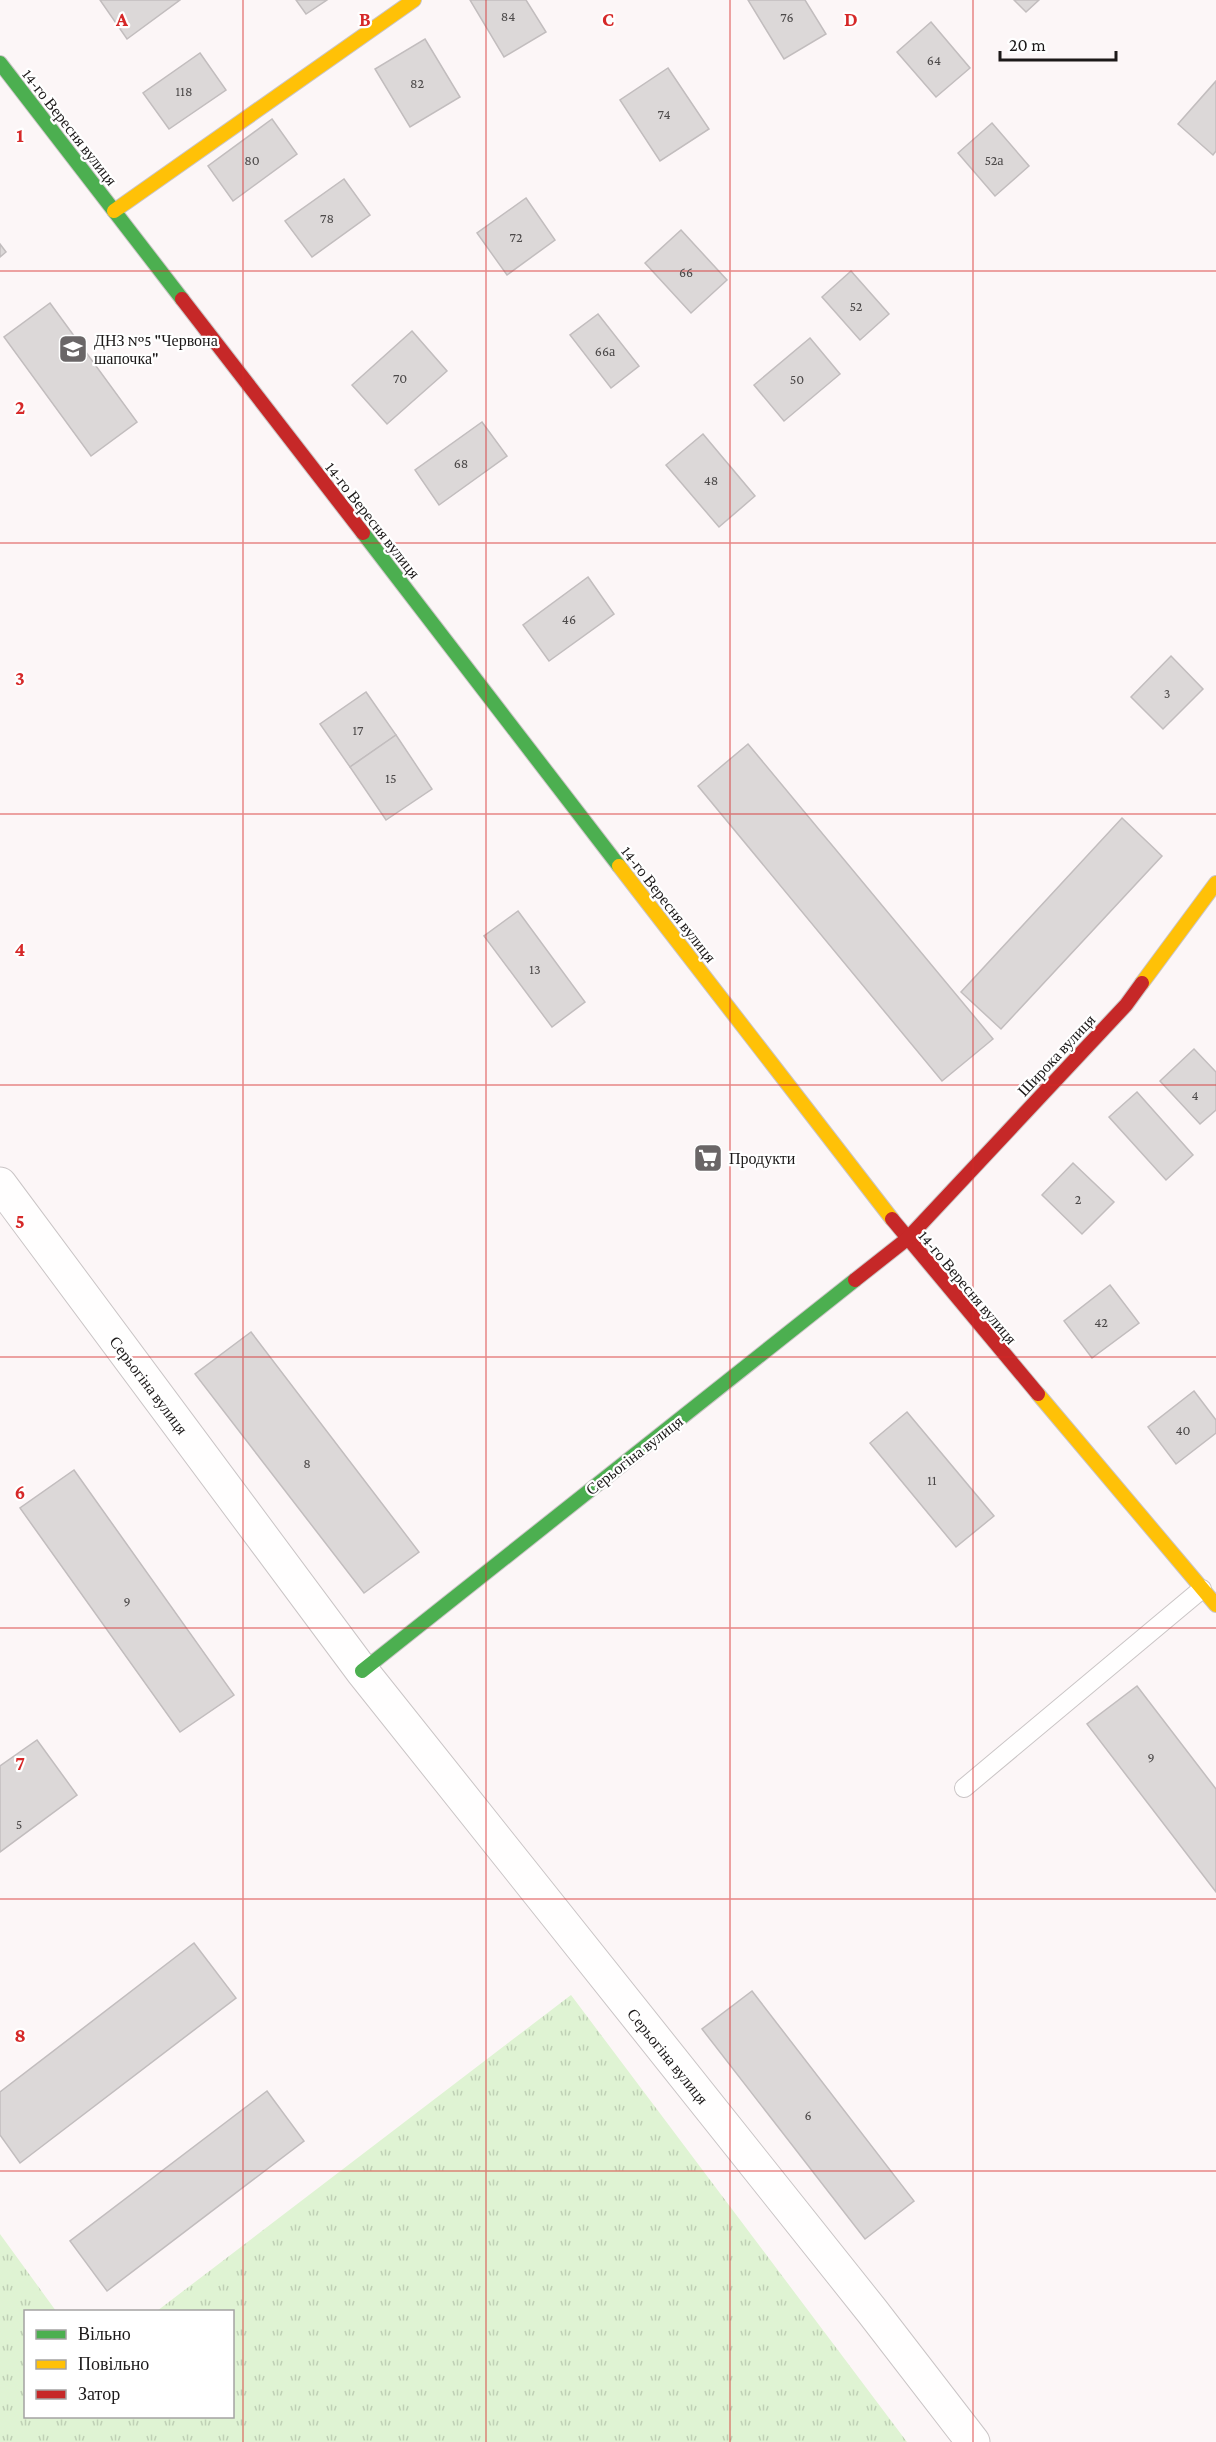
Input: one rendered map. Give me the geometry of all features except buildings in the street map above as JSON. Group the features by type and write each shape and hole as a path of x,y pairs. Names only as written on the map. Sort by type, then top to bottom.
{"street":[{"name":"14-го Вересня вулиця","path":"114,211 414,0"},
{"name":"14-го Вересня вулиця","path":"0,63 906,1239 1216,1605"},
{"name":"Широка вулиця","path":"906,1239 1126,1005 1216,883"},
{"name":"Серьогіна вулиця","path":"0,1185 362,1671 872,2311 973,2442"},
{"name":"Серьогіна вулиця","path":"362,1671 906,1239"}],"lane":[{"path":"964,1788 1202,1589"}],"green space":[{"path":"571,1995 907,2442 0,2442 0,2234 55,2310 24,2310 24,2418 234,2418 234,2310 158,2310"}],"traffic: fast":[{"path":"0,63 182,299"},
{"path":"363,533 619,866"},
{"path":"362,1671 855,1280"}],"traffic: slow":[{"path":"114,211 414,0"},
{"path":"619,866 892,1219"},
{"path":"1142,983 1216,883"},
{"path":"1038,1394 1216,1605"}],"traffic: jam":[{"path":"182,299 363,533"},
{"path":"855,1280 907,1239 1126,1005 1142,983"},
{"path":"892,1219 1038,1394"}],"place":[{"name":"ДНЗ №5 \"Червона шапочка\"","path":"73,349"},
{"name":"Продукти","path":"708,1158"}]}
